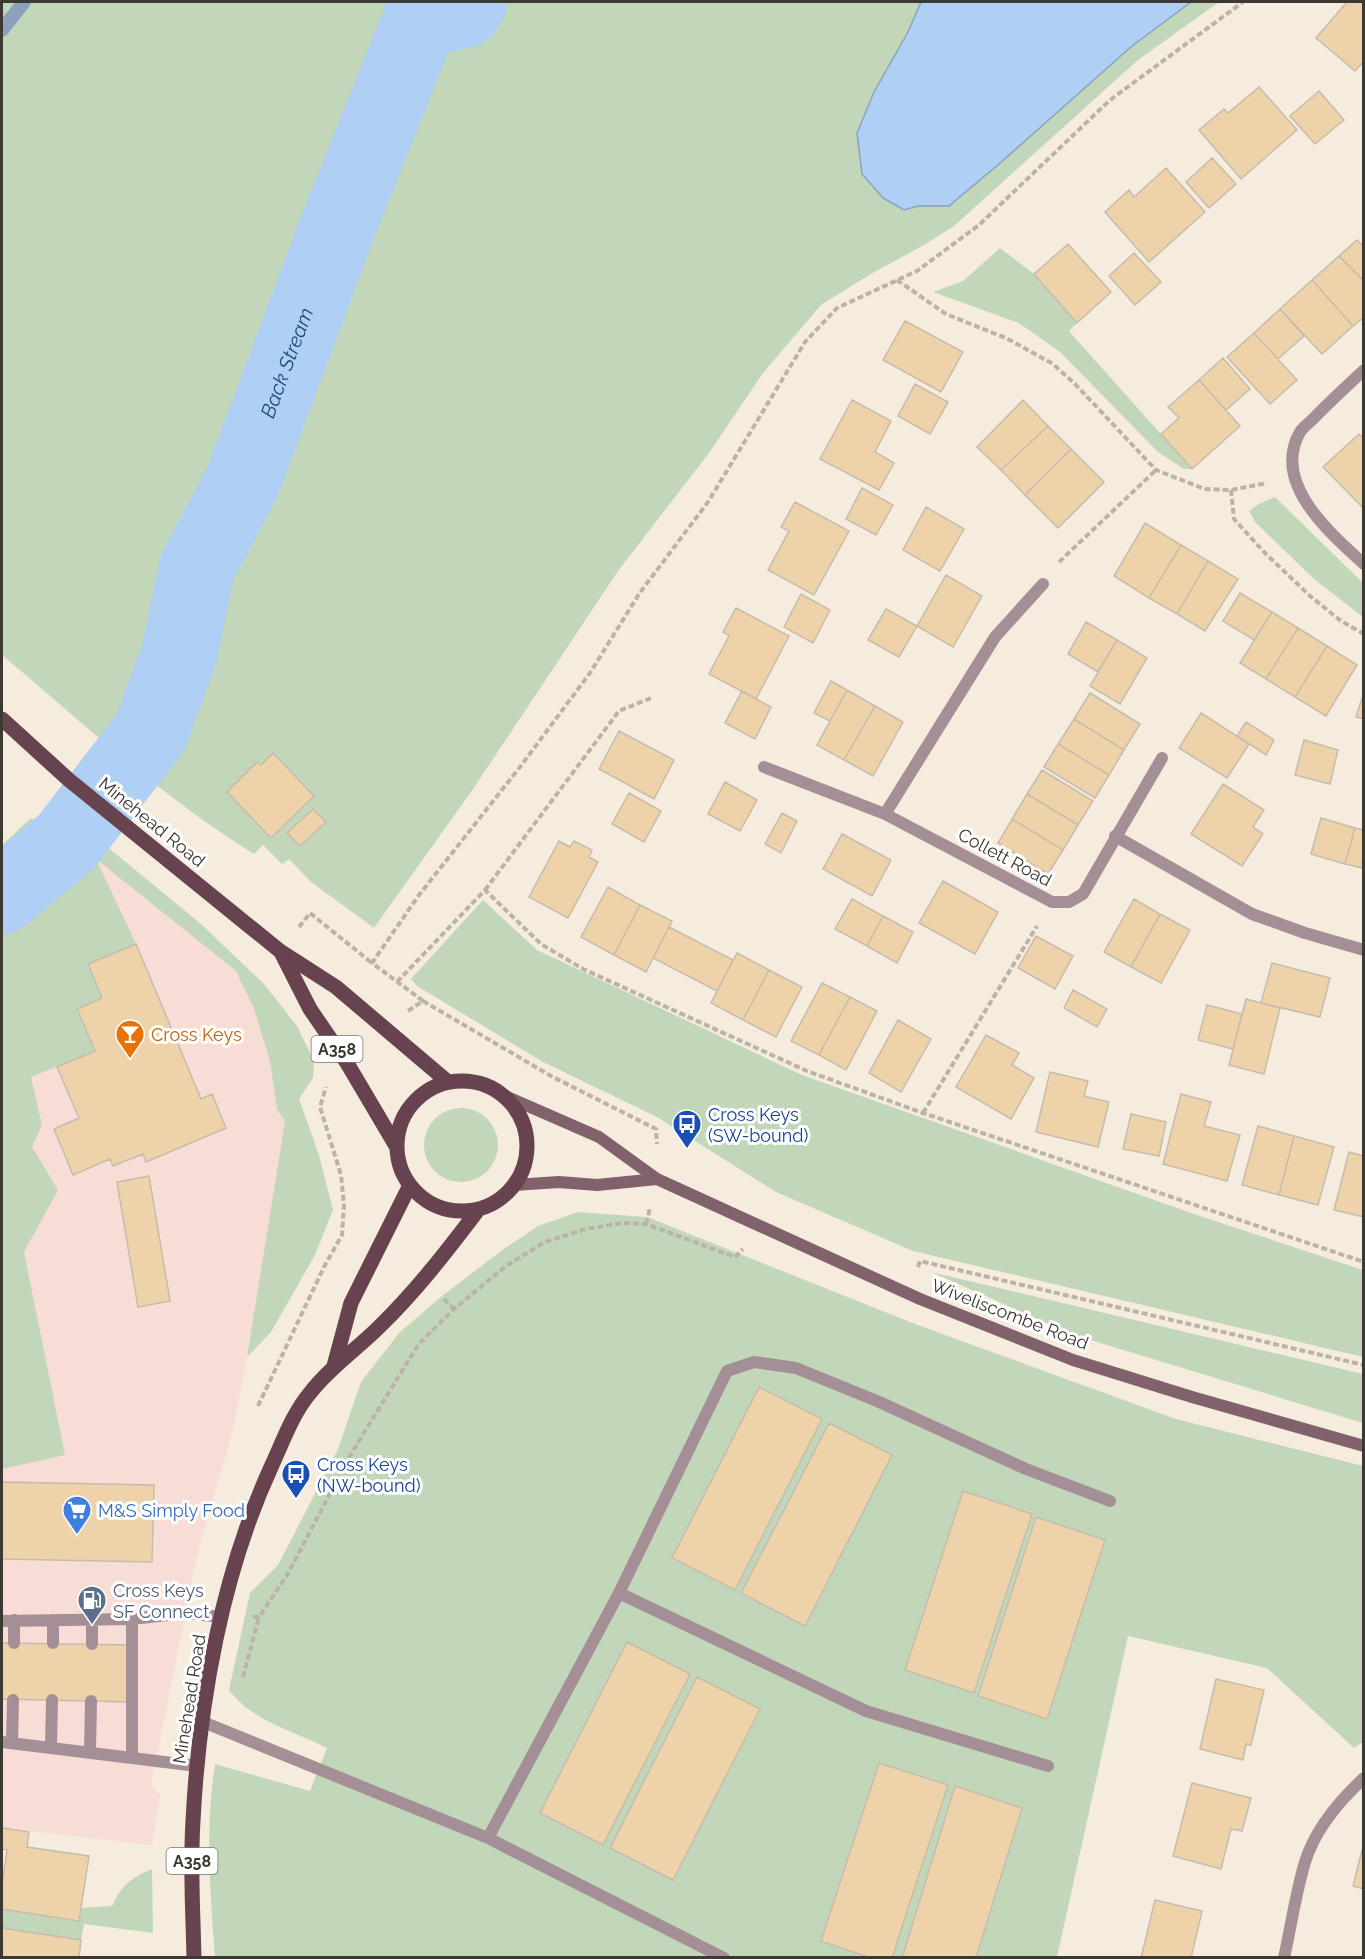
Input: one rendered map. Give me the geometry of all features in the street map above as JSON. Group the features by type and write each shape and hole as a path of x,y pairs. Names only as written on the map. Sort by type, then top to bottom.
{"main road":[{"name":"Minehead Road","path":"2,719 69,780 123,824 280,951 336,987 448,1082"},
{"name":"Minehead Road","path":"280,951 310,1009 347,1063 396,1146"},
{"name":"A358","path":"448,1082 478,1083 505,1096 520,1116 527,1139 525,1163 514,1185 499,1201 478,1210 466,1212 441,1208 418,1196 402,1173 398,1160 396,1146 403,1117 422,1094 448,1082"},
{"name":"Wiveliscombe Road","path":"505,1096 599,1137 657,1179 907,1293 1073,1360 1364,1446"},
{"path":"514,1185 559,1182 597,1185 657,1179"},
{"name":"Minehead Road","path":"334,1366 351,1303 410,1185"},
{"name":"Minehead Road","path":"194,1958 193,1822 202,1722 232,1574 260,1492 291,1424 309,1394 334,1366 378,1328 426,1278 478,1210"}],"street":[{"path":"1364,370 1300,432 1293,457 1294,475 1305,502 1331,533 1364,564"},
{"path":"885,814 995,637 1043,584"},
{"name":"Collett Road","path":"764,767 885,814 1052,902 1069,902 1083,894 1162,758"},
{"path":"1115,836 1252,914 1305,933 1364,950"},
{"path":"488,1838 619,1593 726,1371 754,1362 796,1368 877,1401 1026,1469 1110,1501"},
{"path":"619,1593 866,1711 1048,1766"},
{"path":"14,1643 8,1621 132,1619 185,1612 222,1617"},
{"path":"92,1619 92,1644"},
{"path":"132,1619 132,1756"},
{"path":"53,1620 53,1643"},
{"path":"13,1700 7,1742 197,1766"},
{"path":"51,1746 52,1700"},
{"path":"90,1751 91,1701"},
{"path":"202,1722 488,1838 724,1958"},
{"path":"1284,1958 1306,1861 1322,1825 1364,1778"}],"path":[{"path":"372,963 419,895 520,767 590,673 639,594 708,502 805,342 837,308 917,271 979,225 1110,100 1243,2"},
{"path":"897,280 946,314 1008,339 1053,364 1076,385 1156,470 1204,489 1231,490 1294,475"},
{"path":"1043,584 1047,574 1156,470"},
{"path":"1231,490 1234,519 1264,552 1310,596 1341,621 1364,634"},
{"path":"397,982 485,890 619,711 651,698"},
{"path":"485,890 541,944 583,969 807,1071 923,1113 1364,1262"},
{"path":"923,1113 1052,902"},
{"path":"280,951 310,913 423,1001 384,1029"},
{"path":"258,1406 325,1265 342,1235 344,1205 342,1175 320,1107 324,1090 347,1063"},
{"path":"241,1684 259,1617 286,1577 351,1454 418,1345 454,1309 506,1266 545,1242 586,1229 622,1223 646,1224 735,1257 767,1229"},
{"path":"907,1293 920,1261 1364,1365"},
{"path":"222,1617 259,1617"}],"shaded area":[{"path":"95,858 236,971 254,1009 270,1061 277,1110 285,1121 233,1430 197,1556 151,1785 160,1794 152,1845 2,1828 2,967"}],"green space":[{"path":"2,2 921,2 908,32 874,92 857,133 904,210 918,206 949,205 999,164 1132,46 1191,2 1219,2 1138,60 954,226 821,305 763,373 709,453 618,571 473,789 374,928 311,882 289,859 282,864 263,845 254,854 188,809 124,759 2,655","holes":["258,762 314,796 271,838 227,792","313,809 326,822 300,846 287,833"]},
{"path":"1000,248 1034,274 1077,323 1069,331 1192,469 1184,469 1158,452 1060,352 1019,323 933,292 963,281"},
{"path":"1275,497 1363,583 1363,617 1314,579 1255,522 1249,511"},
{"path":"31,818 95,858 105,845 201,924 264,984 297,1026 314,1061 313,1078 299,1099 319,1155 333,1210 315,1255 271,1332 247,1357 285,1121 277,1110 270,1061 254,1009 236,971 96,859 136,944 88,964 102,998 77,1009 95,1051 31,1077 42,1125 32,1147 58,1190 24,1252 65,1455 2,1469 2,845"},
{"path":"483,900 537,950 802,1075 1194,1214 1363,1270 1363,1357 913,1251 776,1192 657,1117 543,1062 417,986 411,979"},
{"path":"454,1108 468,1108 482,1114 492,1124 498,1138 496,1159 482,1176 468,1182 454,1182 440,1176 430,1166 424,1152 424,1138 430,1124 440,1114"},
{"path":"578,1212 647,1217 915,1324 1176,1419 1363,1466 1363,1742 1354,1748 1267,1668 1128,1636 1057,1957 976,1957 1022,1808 955,1786 902,1957 892,1957 948,1785 880,1763 821,1941 871,1957 215,1958 209,1836 215,1764 310,1791 327,1748 249,1710 229,1690 250,1593 278,1565 338,1449 361,1382 399,1333 442,1296 538,1226","holes":["760,1387 822,1420 734,1590 672,1558","829,1423 892,1455 805,1625 742,1593","963,1492 1032,1514 974,1693 905,1670","1036,1518 1105,1540 1047,1719 978,1696","627,1642 690,1674 603,1845 540,1813","697,1678 760,1710 673,1880 610,1848"]},
{"path":"931,1272 1363,1374 1363,1423 1074,1335"},
{"path":"152,1869 153,1933 84,1924 81,1940 2,1929 2,1909 79,1921 81,1908 112,1906 128,1883"}],"water":[{"path":"921,2 1191,2 1132,46 949,206 918,206 904,210 883,198 862,174 857,133 874,92 908,32"}],"building":[{"path":"1347,2 1364,2 1364,61 1355,71 1316,38"},
{"path":"1259,87 1297,130 1241,179 1199,130 1224,109 1228,113"},
{"path":"1319,91 1344,120 1315,144 1290,116"},
{"path":"1212,158 1236,184 1209,208 1186,182"},
{"path":"1166,168 1205,212 1149,262 1105,212 1129,190 1134,197"},
{"path":"1357,240 1364,247 1364,281 1339,256"},
{"path":"1068,244 1111,292 1077,323 1034,274"},
{"path":"1134,253 1161,282 1135,305 1109,276"},
{"path":"1339,256 1364,281 1364,317 1353,326 1312,280"},
{"path":"1312,280 1353,326 1322,354 1280,309"},
{"path":"1280,309 1304,336 1278,359 1254,333"},
{"path":"905,321 963,352 941,392 883,360"},
{"path":"1254,333 1297,380 1270,404 1227,357"},
{"path":"1223,358 1250,389 1226,410 1199,380"},
{"path":"1199,380 1240,426 1192,469 1161,434 1179,418 1168,407"},
{"path":"915,384 948,402 930,434 898,416"},
{"path":"852,400 891,421 875,452 894,463 879,490 820,459"},
{"path":"1023,400 1048,426 1001,470 977,447"},
{"path":"1048,426 1071,449 1025,495 1001,470"},
{"path":"1359,434 1364,439 1364,509 1323,467"},
{"path":"1071,449 1104,482 1058,528 1025,495"},
{"path":"862,488 893,505 876,535 846,519"},
{"path":"795,502 849,531 814,595 768,570 789,531 781,527"},
{"path":"926,507 964,529 940,571 903,550"},
{"path":"1145,523 1181,545 1149,598 1114,576"},
{"path":"1181,545 1208,561 1177,614 1149,598"},
{"path":"1208,561 1238,579 1205,631 1177,614"},
{"path":"946,575 982,596 953,647 917,626"},
{"path":"1240,593 1272,612 1254,640 1223,621"},
{"path":"801,594 830,610 813,643 784,627"},
{"path":"736,608 789,636 756,699 709,674 729,636 723,632"},
{"path":"886,609 917,626 899,657 868,640"},
{"path":"1272,612 1298,628 1266,679 1240,663"},
{"path":"1086,622 1117,640 1098,672 1068,654"},
{"path":"1298,628 1327,646 1295,697 1266,679"},
{"path":"1117,640 1147,658 1120,704 1090,686"},
{"path":"1327,646 1357,665 1326,716 1295,697"},
{"path":"831,681 847,690 830,721 814,713"},
{"path":"847,690 875,706 844,760 817,745"},
{"path":"742,691 771,707 755,739 725,723"},
{"path":"1364,692 1364,719 1356,717"},
{"path":"1090,693 1140,724 1124,750 1074,719"},
{"path":"875,706 903,722 873,776 844,760"},
{"path":"1201,713 1249,744 1227,778 1179,748"},
{"path":"1074,719 1124,750 1109,775 1058,744"},
{"path":"1246,722 1274,740 1266,755 1237,736"},
{"path":"619,731 674,760 654,799 599,769"},
{"path":"1304,740 1338,750 1330,784 1295,775"},
{"path":"1058,744 1109,775 1095,798 1044,767"},
{"path":"273,753 314,796 271,838 227,792 257,762 261,765"},
{"path":"1042,770 1093,801 1078,825 1027,794"},
{"path":"725,782 757,800 740,831 708,814"},
{"path":"1223,784 1264,810 1253,827 1263,834 1242,866 1191,834"},
{"path":"629,793 661,811 644,842 612,824"},
{"path":"1027,794 1078,825 1063,850 1012,819"},
{"path":"313,809 326,822 300,846 287,833"},
{"path":"782,813 797,821 781,853 765,844"},
{"path":"1321,818 1355,828 1345,864 1311,854"},
{"path":"1012,819 1063,850 1048,874 998,843"},
{"path":"1355,828 1364,830 1362,868 1345,864"},
{"path":"842,834 891,860 872,896 823,869"},
{"path":"559,841 570,847 574,841 592,850 589,857 598,862 568,918 529,897"},
{"path":"943,881 998,912 975,954 919,923"},
{"path":"608,887 640,905 614,955 581,937"},
{"path":"852,899 883,916 867,946 835,929"},
{"path":"1134,899 1160,914 1131,967 1104,952"},
{"path":"640,905 672,921 646,972 614,955"},
{"path":"1160,914 1190,930 1161,983 1131,967"},
{"path":"883,916 913,932 897,963 867,946"},
{"path":"669,927 733,960 717,991 653,958"},
{"path":"1036,936 1073,956 1055,989 1018,968"},
{"name":"Cross Keys","path":"136,944 201,1099 212,1094 226,1128 146,1162 143,1154 113,1166 110,1159 73,1175 54,1129 79,1118 57,1067 95,1051 77,1009 102,998 88,964"},
{"path":"737,953 769,970 743,1020 711,1003"},
{"path":"1272,963 1330,978 1320,1017 1261,1003"},
{"path":"769,970 802,987 776,1037 743,1020"},
{"path":"822,983 850,997 819,1055 791,1041"},
{"path":"1073,990 1107,1009 1097,1027 1064,1008"},
{"path":"850,997 877,1011 846,1070 819,1055"},
{"path":"1246,999 1280,1008 1264,1074 1229,1065"},
{"path":"1207,1005 1242,1014 1233,1049 1198,1040"},
{"path":"898,1020 931,1039 901,1092 869,1073"},
{"path":"986,1035 1019,1053 1012,1065 1034,1078 1011,1119 956,1087"},
{"path":"1050,1072 1088,1081 1084,1096 1109,1102 1098,1147 1036,1132"},
{"path":"1181,1094 1211,1102 1204,1126 1240,1135 1227,1181 1163,1164"},
{"path":"1131,1114 1166,1122 1159,1156 1123,1149"},
{"path":"1258,1126 1294,1136 1279,1195 1242,1185"},
{"path":"1294,1136 1334,1147 1318,1205 1279,1195"},
{"path":"1349,1152 1364,1156 1364,1217 1334,1210"},
{"path":"149,1176 170,1301 138,1307 117,1182"},
{"path":"759,1387 822,1419 735,1590 672,1558"},
{"path":"829,1423 892,1455 805,1626 741,1593"},
{"name":"M&S Simply Food","path":"2,1482 154,1485 152,1562 2,1559"},
{"path":"963,1491 1032,1514 974,1693 905,1670"},
{"path":"1036,1517 1105,1540 1047,1719 978,1696"},
{"path":"627,1642 690,1674 603,1845 540,1813"},
{"path":"2,1643 131,1645 130,1702 2,1699"},
{"path":"697,1677 760,1709 673,1880 610,1848"},
{"path":"1216,1679 1264,1690 1251,1745 1246,1744 1243,1760 1200,1749"},
{"path":"879,1763 948,1785 892,1958 871,1958 821,1941"},
{"path":"1192,1783 1251,1798 1242,1831 1231,1829 1221,1869 1173,1856"},
{"path":"955,1786 1022,1808 976,1958 902,1958"},
{"path":"2,1828 29,1832 27,1847 89,1856 79,1921 2,1909 2,1885 7,1850 2,1849"},
{"path":"1364,1842 1364,1889 1353,1886"},
{"path":"1155,1900 1202,1911 1191,1958 1141,1958"},
{"path":"2,1928 81,1940 79,1958 2,1958"}],"waterway":[{"path":"2,30 24,2"},
{"name":"Back Stream","path":"2,896 67,841 150,733 179,655 197,567 242,483 336,231 420,21 464,10 469,2"}],"place":[{"name":"Cross Keys","path":"130,1060"},
{"name":"Cross Keys (SW-bound)","path":"687,1150"},
{"name":"Cross Keys (NW-bound)","path":"296,1500"},
{"name":"M&S Simply Food","path":"77,1536"},
{"name":"Cross Keys SF Connect","path":"92,1626"}]}
